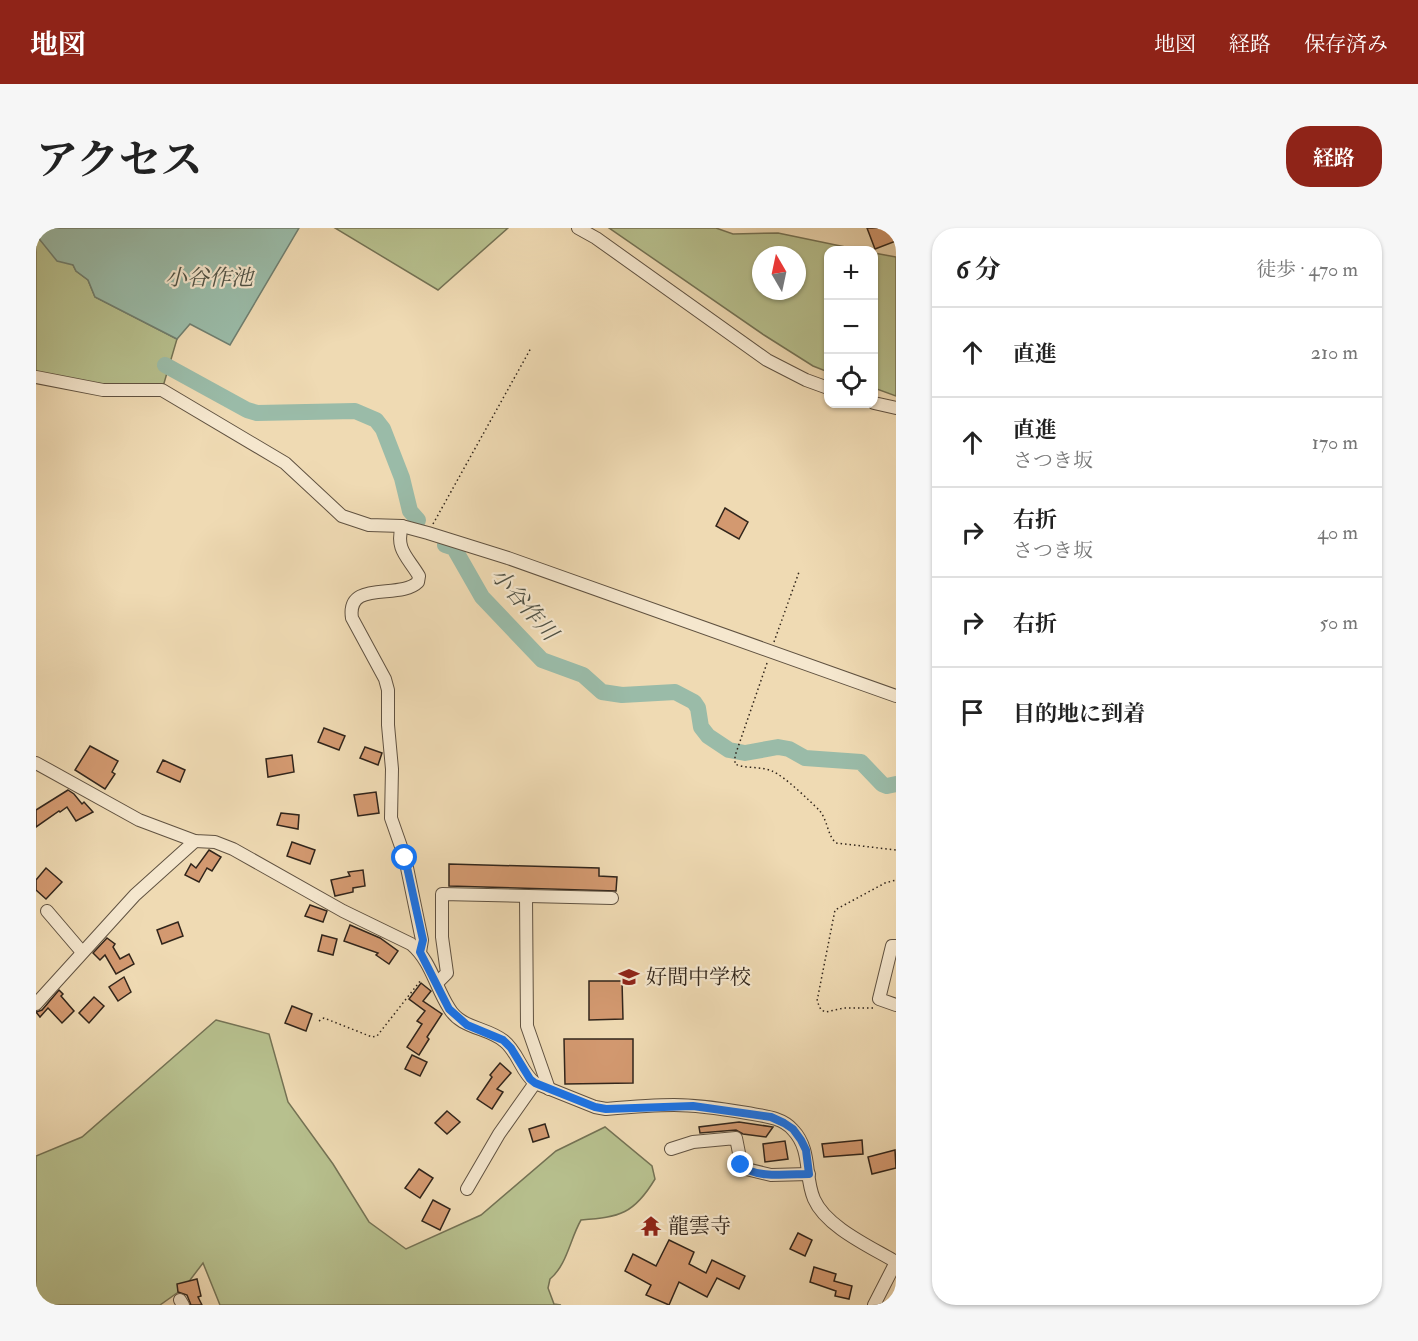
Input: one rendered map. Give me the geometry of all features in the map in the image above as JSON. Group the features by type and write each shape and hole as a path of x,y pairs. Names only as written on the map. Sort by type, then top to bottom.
{"street":[{"path":"578,228 596,238 767,360 824,387"},
{"path":"36,377 103,390 162,390 285,463 342,516 369,525 402,526 519,562 896,696"},
{"path":"878,404 896,408"},
{"path":"402,526 399,542 404,556 419,576 418,582 415,585 393,591 361,596 353,602 351,607 352,618 385,679 388,690 392,769 391,818 405,858 423,940 420,952"},
{"path":"36,763 139,820 195,841 215,842 233,849 343,911 411,944 420,952 449,1009 467,1025 503,1040 535,1083 606,1109 693,1106 771,1117 784,1123 793,1129 806,1150 814,1198 820,1209 846,1232 896,1262 877,1303"},
{"path":"36,1004 135,895 195,841"},
{"path":"435,978 447,973 442,937 442,894 612,898"},
{"path":"526,896 528,1026 549,1089"},
{"path":"47,910 82,952"},
{"path":"896,945 892,946 879,999 896,1005"},
{"path":"467,1189 499,1134 535,1083"},
{"path":"671,1149 693,1142 736,1138 742,1168 771,1175 809,1174"}],"path":[{"path":"428,533 531,348"},
{"path":"737,749 735,764 778,774 820,811 836,843 896,850"},
{"path":"874,1009 844,1008 826,1012 821,1010 817,1001 835,910 885,883 896,880"},
{"path":"319,1021 324,1018 372,1037 377,1036 420,981 435,978"}],"shaded area":[{"path":"335,228 508,228 438,290"},
{"path":"609,228 716,228 733,234 778,233 841,246 824,246 824,370 813,366"},
{"path":"36,231 40,240 73,265 76,271 88,280 95,297 177,339 162,390 36,377"},
{"path":"878,254 896,257 896,396 878,389"},
{"path":"216,1020 269,1034 288,1102 333,1164 369,1222 406,1249 481,1215 556,1151 605,1127 652,1166 655,1179 640,1200 625,1212 581,1220 560,1267 550,1279 548,1288 554,1304 561,1305 220,1305 203,1263 184,1288 160,1305 36,1305 36,1156 82,1137"}],"water":[{"name":"小谷作池","path":"36,228 299,228 230,345 190,324 177,339 95,297 88,280 76,271 73,265 57,261 40,240"}],"building":[{"path":"867,228 896,228 896,241 878,248 874,246"},
{"path":"725,508 748,522 739,539 716,526"},
{"path":"324,728 345,736 339,750 318,742"},
{"path":"90,746 118,761 112,772 115,774 105,789 75,770"},
{"path":"365,747 382,753 378,765 360,758"},
{"path":"292,755 294,772 268,777 266,759"},
{"path":"163,760 185,770 180,782 157,772"},
{"path":"68,790 93,812 76,821 67,807 36,827 36,810"},
{"path":"376,792 379,813 358,816 354,795"},
{"path":"281,813 299,815 298,829 277,825"},
{"path":"292,842 315,850 310,864 287,856"},
{"path":"209,850 221,857 212,871 207,868 199,882 185,875 191,864 196,868"},
{"path":"449,864 599,868 599,876 617,877 616,891 449,886"},
{"path":"46,868 62,882 46,899 36,890 36,880"},
{"path":"363,870 365,886 353,888 353,892 335,896 331,880 350,876 348,872"},
{"path":"310,905 327,911 323,922 305,916"},
{"path":"178,922 183,936 162,944 157,930"},
{"path":"350,925 380,938 398,951 389,964 376,955 378,953 344,941"},
{"path":"322,935 337,939 333,955 318,951"},
{"path":"107,938 115,944 113,947 120,959 129,954 134,964 116,974 105,955 100,960 93,953"},
{"path":"124,977 131,992 118,1001 109,987"},
{"path":"589,981 622,981 623,1019 589,1020"},
{"path":"421,983 431,991 423,1001 442,1014 427,1037 429,1039 419,1055 407,1047 422,1024 417,1021 425,1011 409,999"},
{"path":"59,990 63,994 61,996 74,1011 62,1023 48,1008 40,1017 36,1012 42,1010"},
{"path":"94,997 104,1006 89,1023 79,1013"},
{"path":"292,1006 312,1014 306,1031 285,1023"},
{"path":"564,1039 633,1039 633,1083 565,1084"},
{"path":"412,1055 427,1062 420,1076 405,1069"},
{"path":"500,1063 511,1073 497,1089 503,1092 492,1109 477,1099 492,1077 490,1075"},
{"path":"447,1111 460,1122 447,1134 435,1123"},
{"path":"739,1122 773,1127 766,1137 743,1134 736,1130 700,1133 699,1127"},
{"path":"545,1124 549,1137 533,1142 529,1129"},
{"path":"862,1140 863,1154 824,1157 822,1144"},
{"path":"785,1141 788,1159 765,1162 763,1144"},
{"path":"895,1150 896,1168 872,1174 868,1157"},
{"path":"419,1169 433,1178 420,1198 405,1188"},
{"path":"433,1200 450,1209 440,1230 422,1221"},
{"path":"798,1233 812,1240 805,1256 790,1249"},
{"path":"669,1240 694,1252 689,1264 706,1273 712,1260 745,1276 739,1289 717,1278 707,1297 679,1282 669,1305 646,1295 651,1285 625,1271 633,1254 656,1266"},
{"path":"814,1267 836,1274 834,1281 852,1286 849,1299 835,1296 836,1291 810,1282"},
{"path":"197,1279 201,1296 198,1297 202,1305 191,1305 187,1295 178,1292 177,1284"}],"waterway":[{"name":"小谷作川","path":"165,365 247,410 257,413 355,411 376,420 383,429 402,478 410,511 418,520"},
{"name":"小谷作川","path":"445,545 454,548 482,597 542,660 583,675 602,692 622,695 675,692 694,702 698,708 701,727 708,736 729,750 745,753 778,747 789,749 805,758 861,762 882,784 887,786 896,784"}],"place":[{"name":"好間中学校","path":"629,977"},
{"name":"龍雲寺","path":"651,1226"}],"route":[{"path":"405,858 423,940 420,952 449,1009 457,1018 467,1025 503,1040 535,1083 595,1107 606,1109 693,1106 771,1117 793,1129 801,1140 806,1150 809,1174 771,1175 751,1171 742,1168 741,1165"}]}
